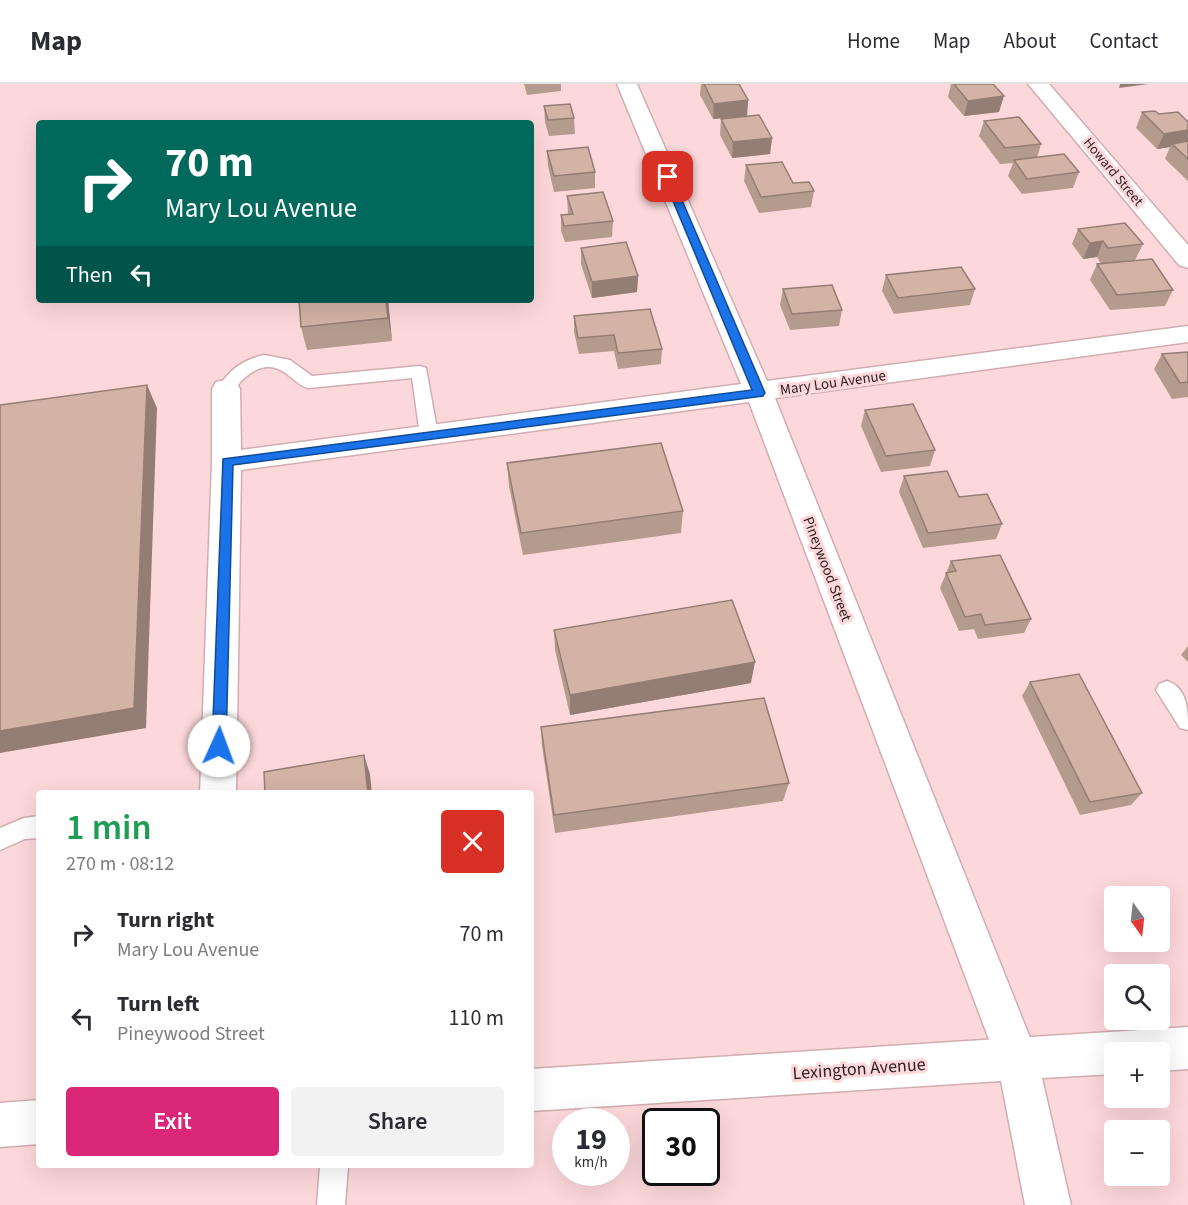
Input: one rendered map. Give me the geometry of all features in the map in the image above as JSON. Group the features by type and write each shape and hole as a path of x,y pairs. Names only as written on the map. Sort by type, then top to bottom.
{"street":[{"name":"Pineywood Street","path":"627,84 759,393 1017,1058 1048,1205"},
{"name":"Howard Street","path":"1038,84 1188,260"},
{"name":"Mary Lou Avenue","path":"227,462 759,393 1188,334"},
{"path":"218,790 227,462 226,389"},
{"name":"Lexington Avenue","path":"534,1090 1188,1048"},
{"path":"0,1125 36,1122"}],"lane":[{"path":"226,389 233,376 246,366 262,362 281,362 308,382 420,372 429,435"},
{"path":"1167,690 1188,721"},
{"path":"0,839 24,830 36,828"},
{"path":"331,1205 334,1168"}],"building":[{"path":"704,84 739,84 748,100 714,104"},
{"path":"954,84 993,84 1004,96 968,101"},
{"path":"570,104 574,118 548,120 544,106"},
{"path":"1155,111 1159,114 1178,112 1188,122 1188,130 1164,134 1142,112"},
{"path":"759,115 772,138 733,142 721,119"},
{"path":"1019,117 1041,144 1005,148 984,121"},
{"path":"1188,141 1188,159 1172,144"},
{"path":"588,147 595,172 554,176 547,151"},
{"path":"1064,154 1079,172 1027,179 1014,160"},
{"path":"782,162 793,183 809,182 814,191 761,197 746,165"},
{"path":"603,192 613,221 564,226 561,215 573,214 567,196"},
{"path":"1125,223 1143,244 1108,248 1103,241 1090,243 1078,229"},
{"path":"626,242 638,276 592,282 581,248"},
{"path":"1152,259 1173,290 1117,295 1097,264"},
{"path":"961,267 975,289 898,298 886,275"},
{"path":"832,285 842,310 792,314 783,289"},
{"path":"299,303 386,303 388,318 301,327"},
{"path":"650,309 662,349 618,353 614,335 578,338 574,316"},
{"path":"1188,352 1188,382 1180,383 1162,354"},
{"path":"147,385 134,708 0,731 0,405"},
{"path":"913,404 935,450 886,456 865,410"},
{"path":"661,443 683,511 521,533 507,463"},
{"path":"947,471 959,497 987,494 1002,524 928,533 904,476"},
{"path":"1000,555 1031,619 985,625 981,614 965,617 946,573 956,571 951,561"},
{"path":"732,600 755,662 570,695 554,630"},
{"path":"1079,674 1142,793 1090,802 1030,682"},
{"path":"764,698 789,783 554,815 541,727"},
{"path":"364,755 368,790 265,790 264,772"}],"route":[{"path":"219,746 227,462 759,393 668,177"}]}
